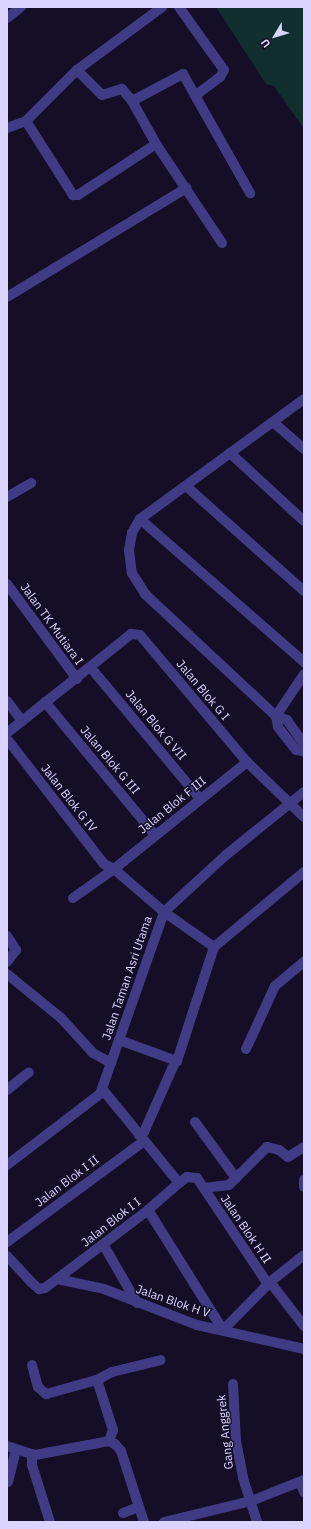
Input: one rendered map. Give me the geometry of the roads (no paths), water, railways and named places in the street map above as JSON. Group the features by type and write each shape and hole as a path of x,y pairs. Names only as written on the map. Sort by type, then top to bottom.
{"street":[{"path":"7,18 21,7"},
{"path":"7,128 26,121 77,70 162,7"},
{"path":"179,7 224,70 220,77 196,95"},
{"path":"77,70 102,95 110,94 118,89 122,89 132,101 156,144 222,243"},
{"path":"132,101 181,74 196,95 250,193"},
{"path":"26,121 73,195 78,195 156,144"},
{"path":"7,297 186,188"},
{"path":"304,399 140,519 132,533 129,550 130,565 138,584 276,716 278,727 296,750 304,752"},
{"path":"273,422 304,449"},
{"path":"230,453 304,521"},
{"path":"7,497 31,483"},
{"path":"186,486 304,592"},
{"path":"140,519 304,662"},
{"name":"Jalan TK Mutiara I","path":"7,584 77,679"},
{"name":"Jalan Blok G I","path":"91,668 131,634 140,635 247,762 297,798 304,817"},
{"path":"7,733 45,702 91,668"},
{"name":"Jalan Blok G VII","path":"91,668 200,799"},
{"path":"276,716 304,674"},
{"path":"7,701 22,721"},
{"name":"Jalan Blok G III","path":"45,702 155,835"},
{"name":"Jalan Blok G IV","path":"7,739 104,864 114,869 164,912"},
{"name":"Jalan Blok F III","path":"73,898 114,869 247,762"},
{"name":"Jalan Taman Asri Utama","path":"7,1165 100,1094 164,912 226,855 297,798"},
{"path":"164,912 214,947 304,872"},
{"path":"7,936 16,950 7,962"},
{"name":"Jalan Blok I II","path":"7,1242 142,1138 177,1061 214,947"},
{"path":"246,1049 275,986 304,962"},
{"path":"7,974 61,1018 93,1053 111,1063"},
{"path":"119,1040 177,1061"},
{"path":"7,1090 29,1072"},
{"path":"102,1090 179,1183"},
{"path":"195,1122 236,1178"},
{"path":"204,1188 229,1185 267,1147 279,1150 288,1157 304,1147"},
{"name":"Jalan Blok H II","path":"179,1183 187,1177 193,1176 204,1188 269,1283 303,1322"},
{"path":"304,1180 304,1187"},
{"name":"Jalan Blok I I","path":"7,1256 39,1289 58,1279 148,1210 179,1183"},
{"path":"148,1210 223,1330 269,1283 304,1255"},
{"path":"103,1244 137,1303"},
{"name":"Jalan Blok H V","path":"58,1279 104,1289 197,1325 304,1349"},
{"path":"32,1365 38,1387 46,1394 97,1380 112,1372 161,1360"},
{"path":"97,1380 113,1430 109,1441"},
{"name":"Gang Anggrek","path":"232,1384 236,1442 257,1522"},
{"path":"8,1482 12,1448 40,1455 109,1441 115,1444 121,1451 144,1522"},
{"path":"32,1454 32,1465 50,1522"},
{"path":"164,1522 251,1501 302,1481 304,1492"},
{"path":"123,1513 139,1507"}]}
